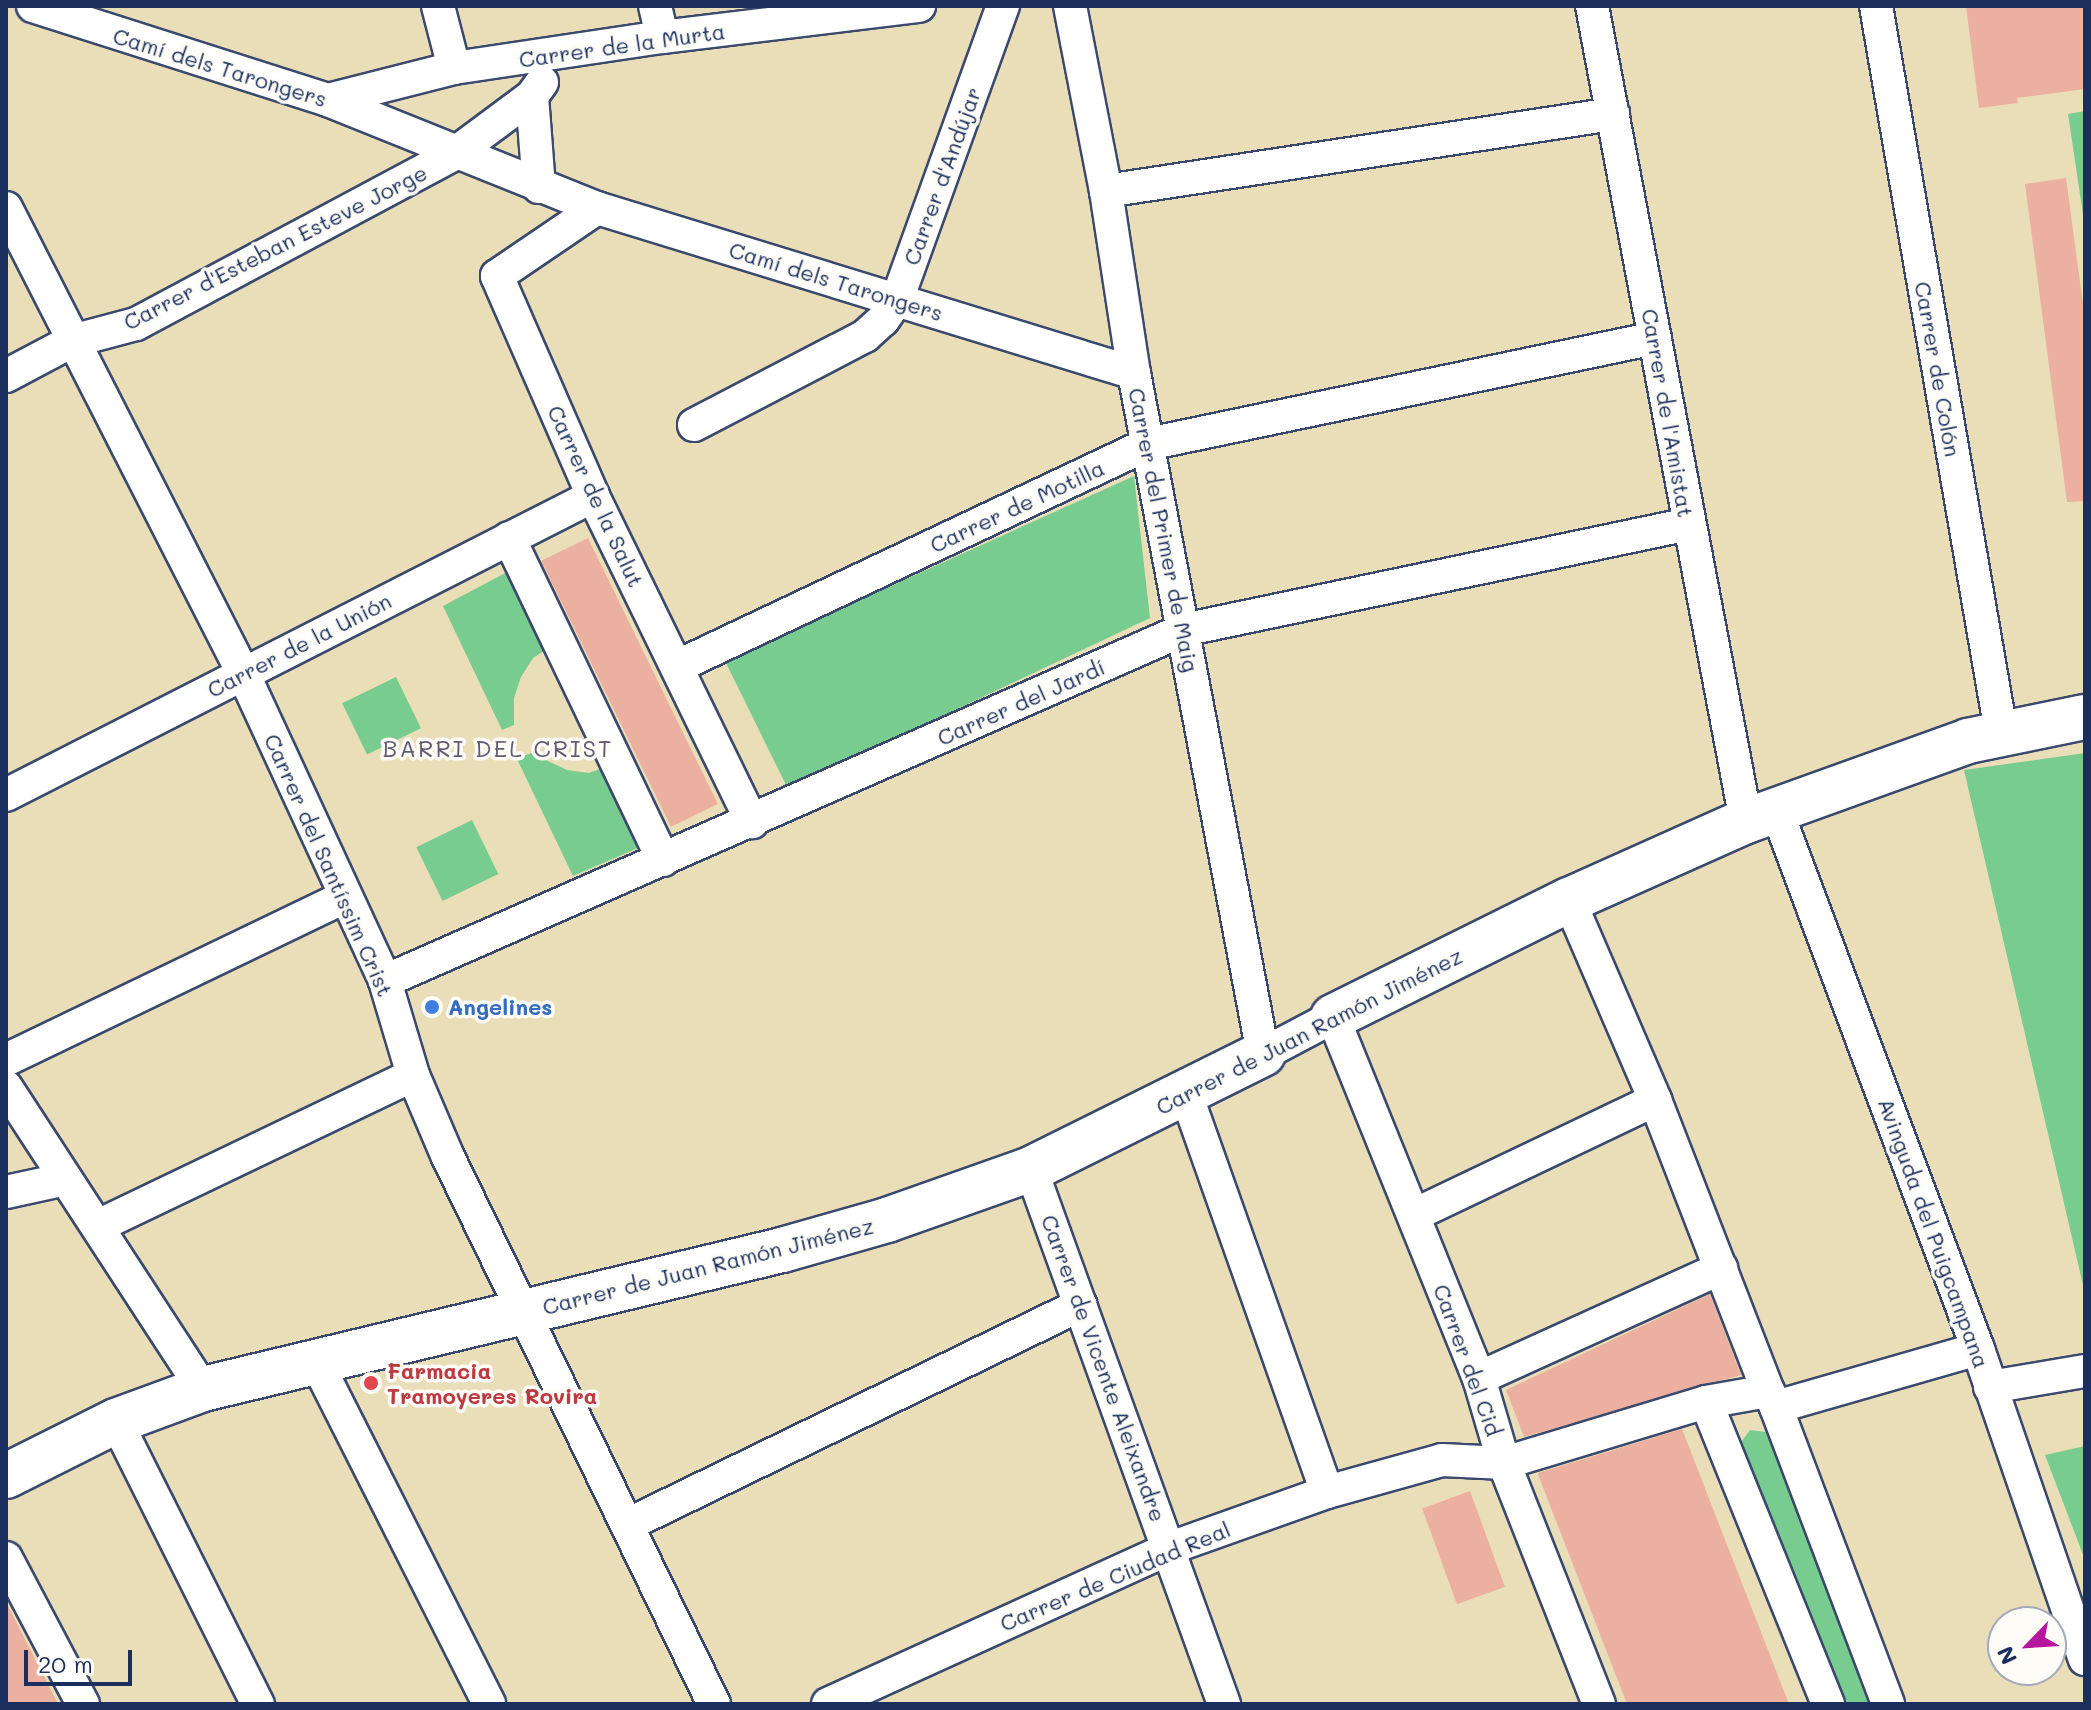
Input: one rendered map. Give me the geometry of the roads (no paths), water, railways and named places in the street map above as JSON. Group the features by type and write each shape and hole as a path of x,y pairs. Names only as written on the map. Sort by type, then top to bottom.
{"street":[{"name":"Camí dels Tarongers","path":"33,6 328,100 454,154 597,208 1134,373"},
{"path":"438,6 454,68"},
{"path":"655,6 662,37"},
{"name":"Carrer de la Murta","path":"328,100 454,68 662,37 919,6"},
{"name":"Carrer d'Andújar","path":"694,425 865,336 883,320 897,300 1003,6"},
{"name":"Carrer del Primer de Maig","path":"1070,6 1106,191 1134,373 1263,1054"},
{"name":"Carrer de l'Amistat","path":"1592,6 1689,524 1761,815"},
{"name":"Carrer de Colón","path":"1876,6 2001,732"},
{"path":"539,187 532,96 564,54"},
{"name":"Carrer d'Esteban Esteve Jorge","path":"6,376 72,341 136,324 454,154 532,96"},
{"path":"1106,191 1613,114"},
{"name":"Carrer del Santíssim Crist","path":"6,208 243,673 385,981 413,1075 521,1314 714,1704"},
{"name":"Carrer de la Salut","path":"597,208 497,276 593,496 752,822"},
{"name":"Carrer de Motilla","path":"678,666 1148,444 1655,338"},
{"name":"Carrer de la Unión","path":"6,795 593,496"},
{"name":"Carrer del Jardí","path":"385,981 1183,630 1689,524"},
{"path":"509,538 663,860"},
{"name":"Carrer de Juan Ramón Jiménez","path":"6,1476 116,1421 203,1389 782,1250 887,1220 1031,1169 1569,900 1761,815 2001,732 2085,717"},
{"name":"Avinguda del Puigcampana","path":"1761,815 1978,1349 2085,1659"},
{"path":"6,1060 344,897"},
{"path":"1569,900 1655,1100 1888,1704"},
{"name":"Carrer del Cid","path":"1333,1017 1479,1378 1504,1463 1599,1704"},
{"path":"98,1226 413,1075"},
{"path":"6,1087 203,1389"},
{"path":"1186,1094 1327,1492"},
{"path":"1414,1215 1655,1100"},
{"name":"Carrer de Vicente Aleixandre","path":"1031,1169 1224,1704"},
{"path":"6,1192 66,1179"},
{"path":"1479,1378 1721,1268"},
{"path":"627,1525 1080,1305"},
{"name":"Carrer de Ciudad Real","path":"828,1704 1170,1548 1327,1492 1442,1460 1504,1463 1706,1402 1772,1399 1978,1349"},
{"path":"316,1361 489,1704"},
{"path":"1990,1387 2085,1371"},
{"path":"1706,1402 1828,1704"},
{"path":"116,1421 258,1704"},
{"path":"6,1558 83,1704"}],"place":[{"name":"Angelines","path":"432,1007"},
{"name":"Farmacia Tramoyeres Rovira","path":"371,1383"}],"district":[{"name":"BARRI DEL CRIST","path":"498,748"}]}
